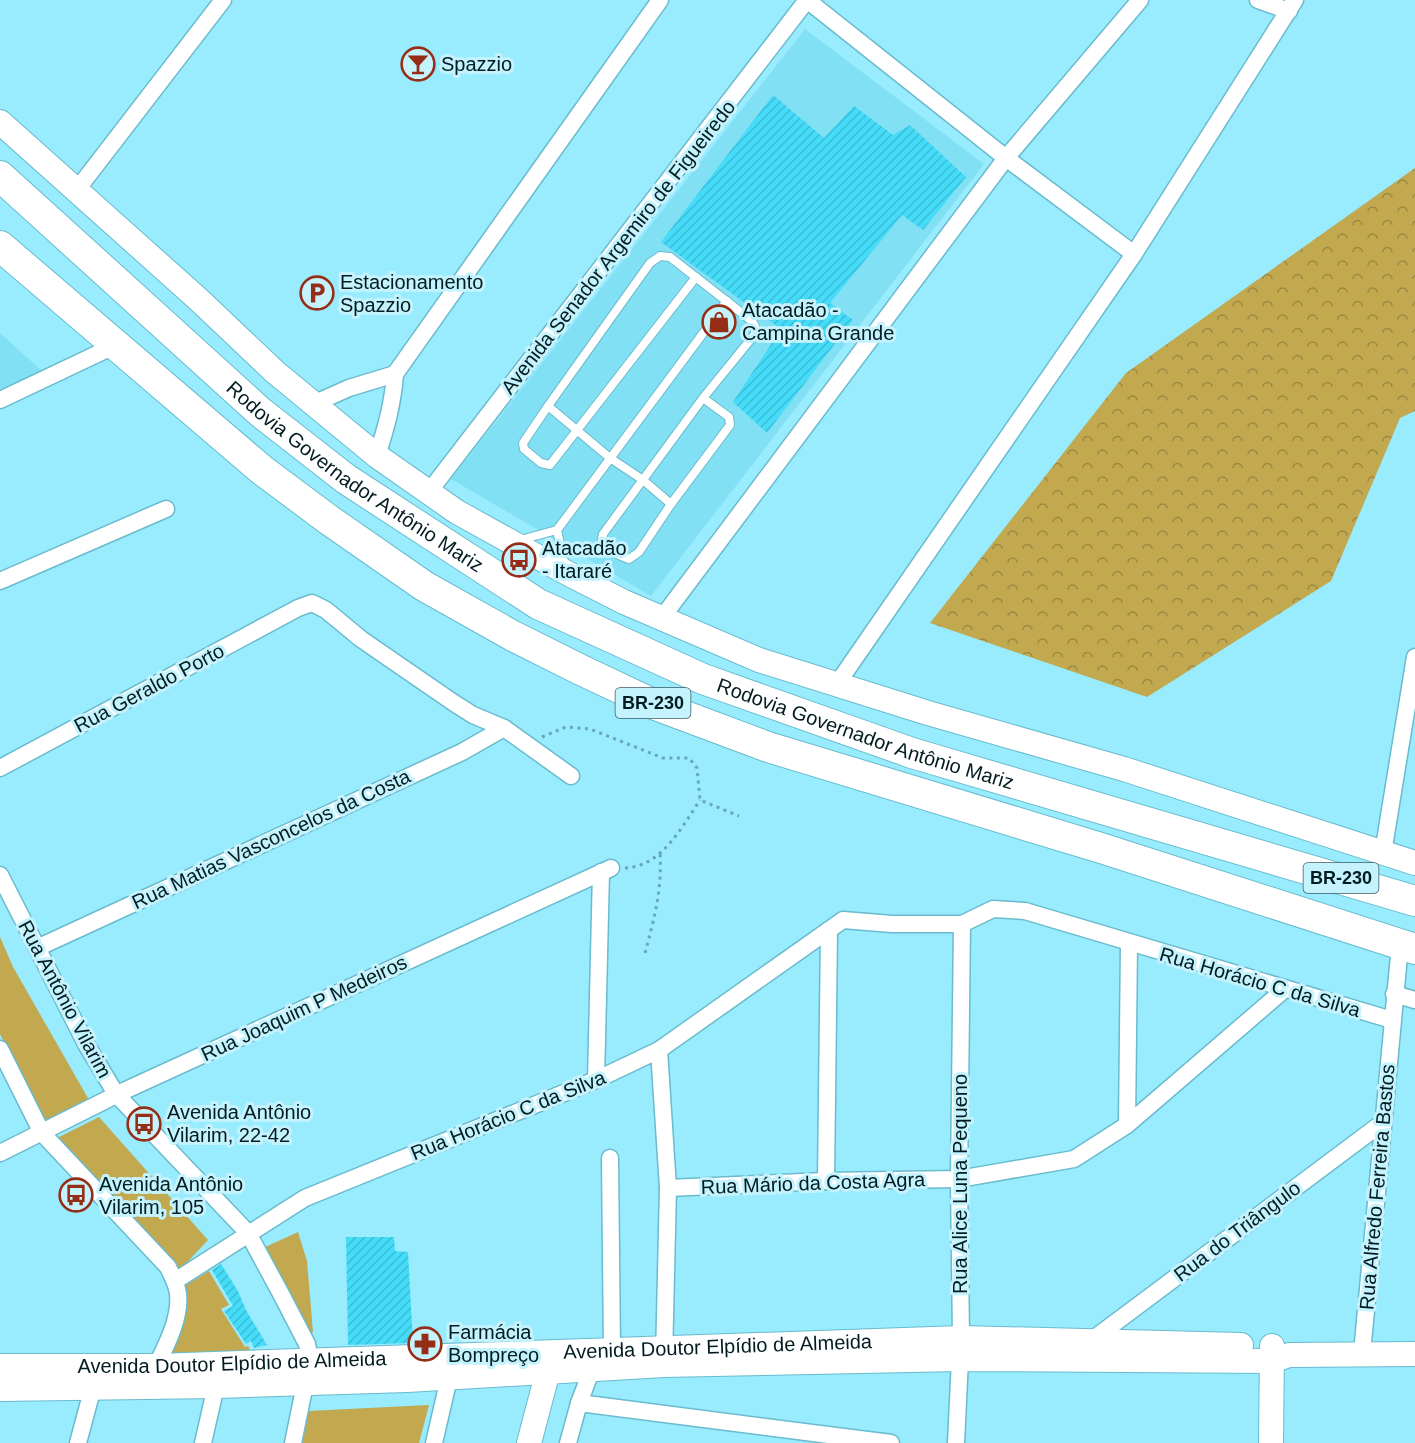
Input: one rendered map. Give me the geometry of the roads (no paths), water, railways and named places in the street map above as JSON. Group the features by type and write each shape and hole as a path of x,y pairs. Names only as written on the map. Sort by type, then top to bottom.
{"highway":[{"name":"Rodovia Governador Antônio Mariz","path":"0,176 259,411 346,479 538,604 703,679 912,753 1415,901"},
{"name":"Rodovia Governador Antônio Mariz","path":"0,246 262,470 329,520 424,586 513,636 579,669 654,704 768,747 1089,844 1407,947"}],"main road":[{"path":"0,122 198,299 275,372 377,456 428,493"},
{"name":"BR-230","path":"428,493 457,512 567,573 661,619 759,660 928,713 1124,769 1415,863"},
{"name":"Avenida Doutor Elpídio de Almeida","path":"960,1349 1092,1340 1278,1354"},
{"name":"Avenida Doutor Elpídio de Almeida","path":"0,1366 152,1376 216,1386 308,1372 449,1378 612,1351 665,1356 960,1349 1415,1354"},
{"path":"1271,1443 1278,1354"},
{"name":"Avenida Doutor Elpídio de Almeida","path":"0,1389 93,1387 152,1376 549,1362 592,1369 665,1356"},
{"path":"529,1443 549,1362"}],"street":[{"path":"76,190 224,0"},
{"path":"377,456 388,423 395,374 660,0"},
{"path":"807,0 1006,158 1134,254"},
{"name":"Avenida Senador Argemiro de Figueiredo","path":"428,493 807,0"},
{"path":"661,619 1006,158 1140,0"},
{"path":"837,684 1134,254 1292,5 1258,0"},
{"path":"0,400 116,345"},
{"path":"313,404 349,388 395,374"},
{"path":"0,581 166,509"},
{"name":"Rua Geraldo Porto","path":"0,768 298,608 312,603 326,610 361,639 454,703 473,715 504,728"},
{"path":"1383,853 1415,657"},
{"path":"504,728 571,776"},
{"name":"Rua Matias Vasconcelos da Costa","path":"37,948 451,757 504,728"},
{"name":"Rua Joaquim P Medeiros","path":"0,1153 116,1094 606,870 596,1080"},
{"name":"Rua Antônio Vilarim","path":"0,875 86,1044 116,1094 248,1233 307,1344 308,1372"},
{"name":"Rua Horácio C da Silva","path":"175,1281 305,1198 596,1080 659,1050 843,920 892,924 962,924 993,909 1025,911 1392,1020"},
{"name":"Rua Alice Luna Pequeno","path":"956,1443 960,1349 962,924"},
{"path":"826,1181 829,930"},
{"path":"1127,1125 1129,943"},
{"name":"Rua Alfredo Ferreira Bastos","path":"1362,1353 1394,994 1407,947"},
{"name":"Rua Mário da Costa Agra","path":"668,1188 826,1181 959,1179 1074,1159 1127,1125 1285,989"},
{"path":"1394,994 1415,1000"},
{"path":"0,1049 42,1133 168,1268 175,1281 178,1295 177,1311 152,1376"},
{"path":"659,1050 668,1188 665,1356"},
{"name":"Rua do Triângulo","path":"1092,1340 1383,1123"},
{"path":"610,1158 612,1351"},
{"path":"568,1443 579,1403 592,1369"},
{"path":"293,1443 308,1372"},
{"path":"434,1443 449,1378"},
{"path":"203,1443 216,1386"},
{"path":"78,1443 93,1387"},
{"path":"579,1403 891,1443"}],"lane":[{"path":"696,277 550,465 546,465 524,449 523,443 548,406 650,263 660,256 670,257 696,277 727,301 752,321 755,334 704,398 603,534 604,549 629,559 639,552 671,504 730,425 729,417 704,398"},
{"path":"511,543 557,530 727,301"},
{"path":"548,406 610,458 643,480 671,504"},
{"path":"557,530 567,573"}],"place":[{"name":"Spazzio","path":"418,64"},
{"name":"Estacionamento Spazzio","path":"317,293"},
{"name":"Atacadão - Campina Grande","path":"719,322"},
{"name":"Atacadão - Itararé","path":"519,560"},
{"name":"Avenida Antônio Vilarim, 22-42","path":"144,1124"},
{"name":"Avenida Antônio Vilarim, 105","path":"76,1195"},
{"name":"Farmácia Bompreço","path":"425,1344"}]}
